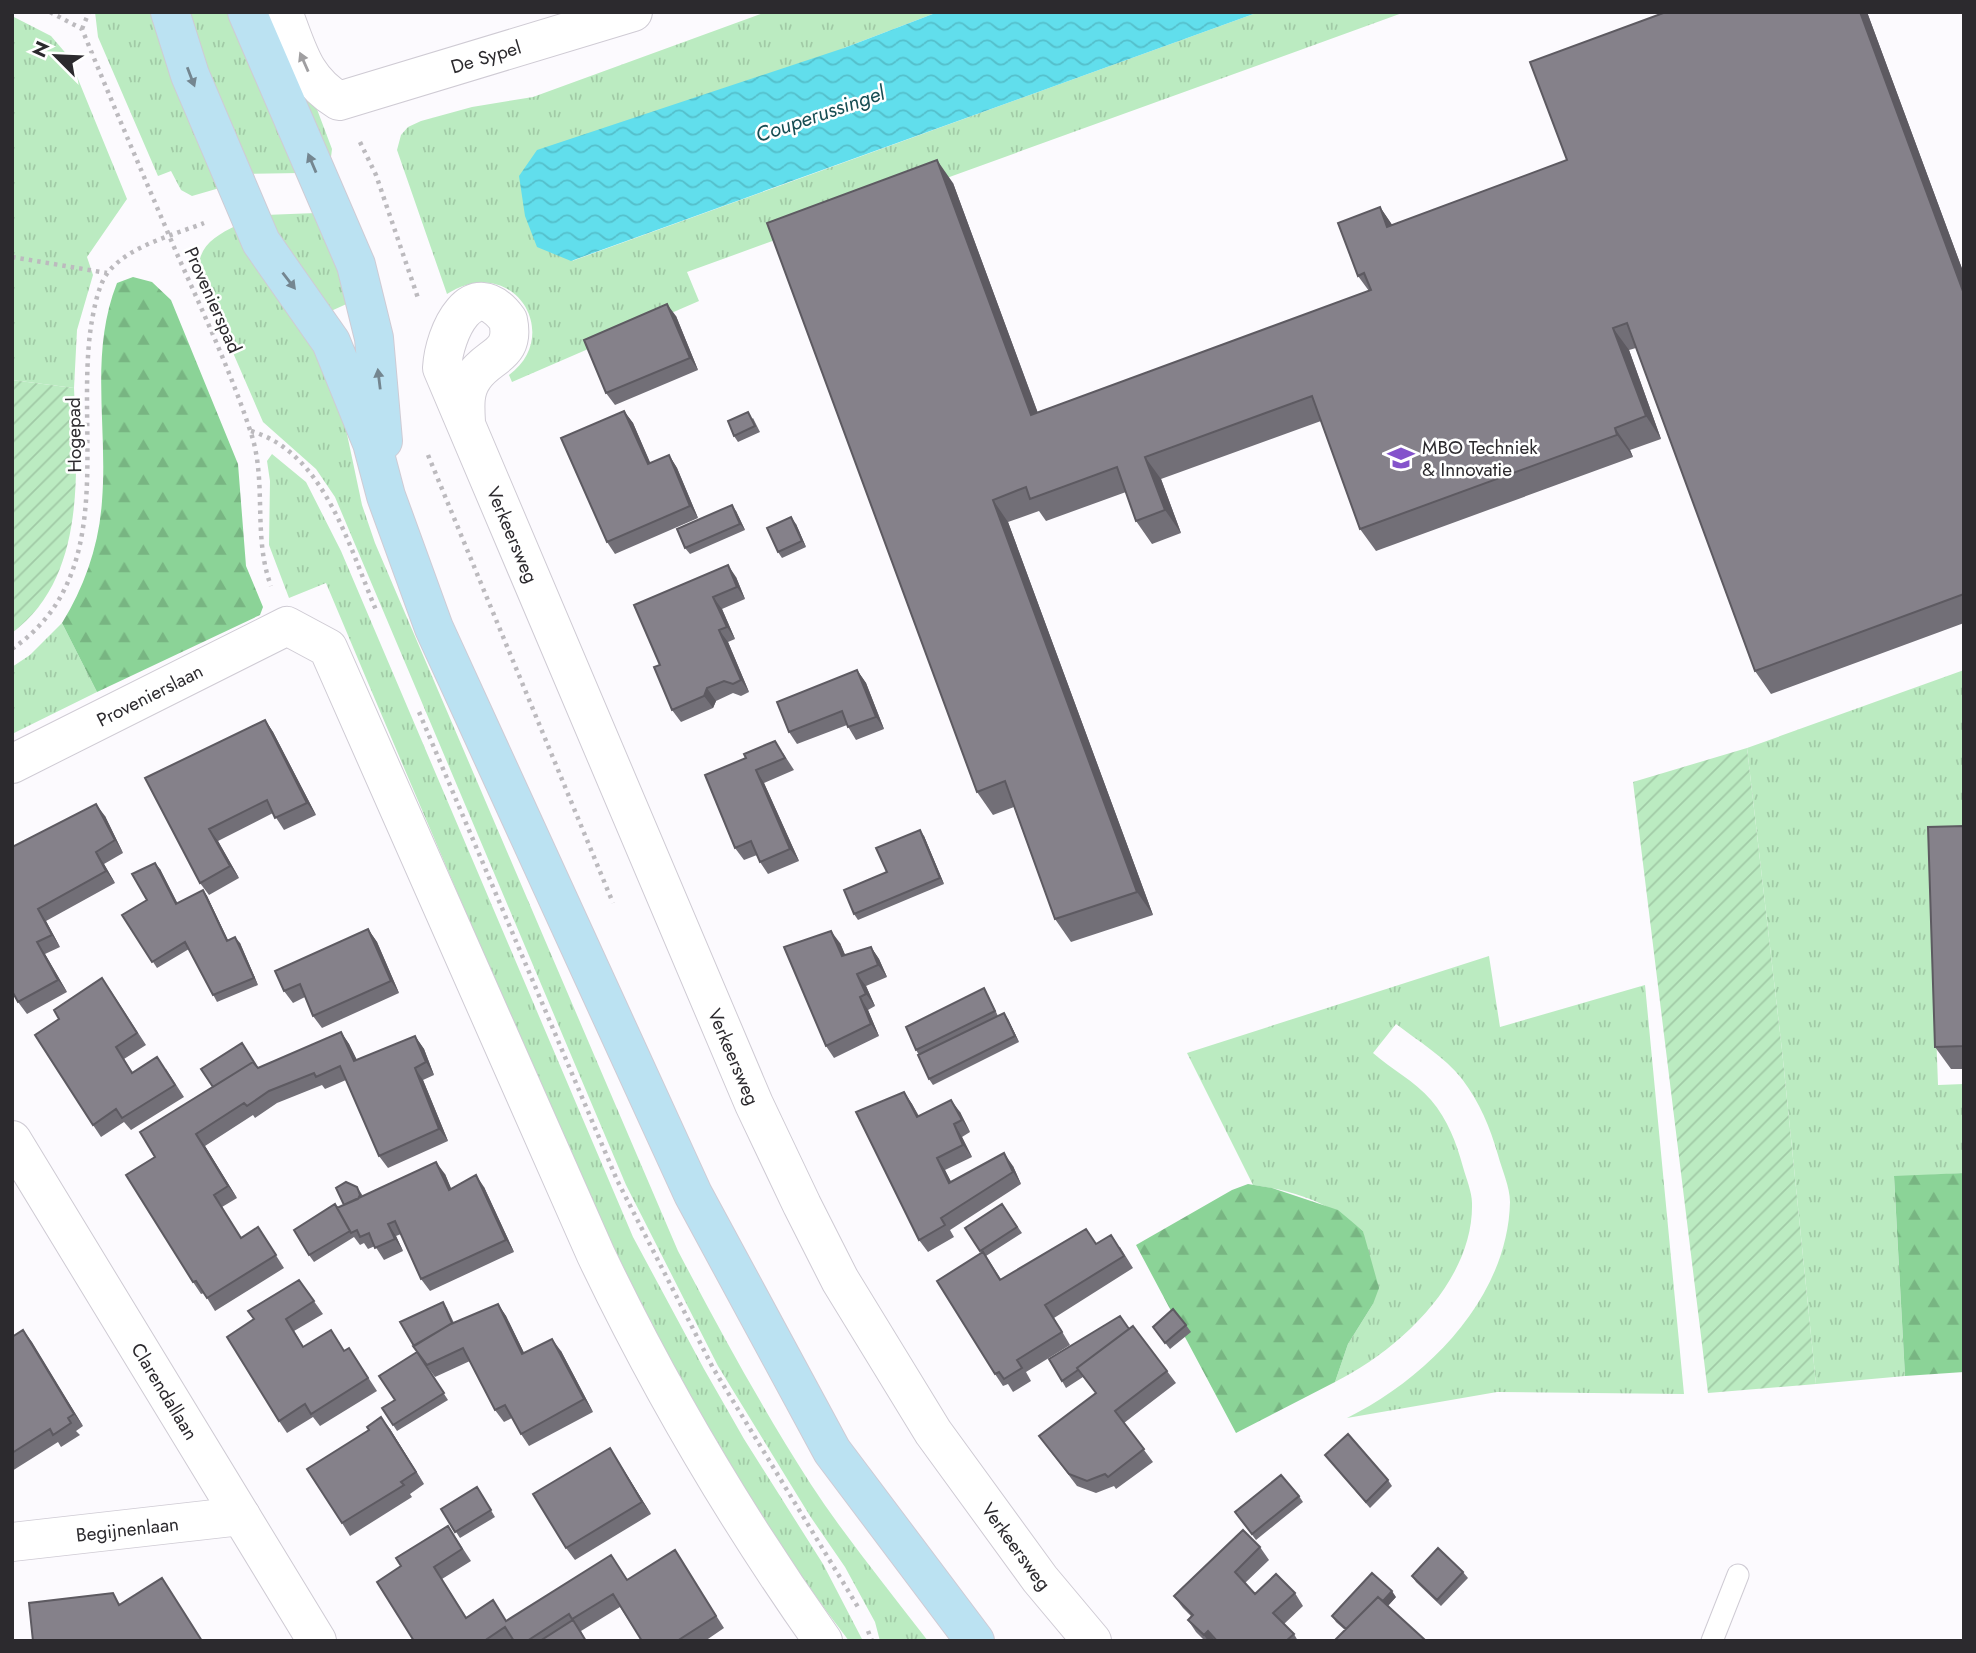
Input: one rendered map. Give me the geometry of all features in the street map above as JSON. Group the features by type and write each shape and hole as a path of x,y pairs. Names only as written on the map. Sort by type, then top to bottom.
{"main road":[{"path":"170,12 190,75 261,242 331,342 372,443 386,496 434,628 693,1194 832,1451 975,1641"},
{"path":"247,12 356,265 374,338 386,496"}],"street":[{"name":"De Sypel","path":"283,12 307,70 318,88 339,102 611,16"},
{"name":"Verkeersweg","path":"466,422 749,1093 807,1216 840,1280 933,1432 1017,1548 1092,1641"},
{"name":"Provenierslaan","path":"12,764 286,626"},
{"path":"286,626 328,648 596,1255 641,1348 735,1510 823,1641"},
{"name":"Clarendallaan","path":"12,1140 317,1641"},
{"name":"Begijnenlaan","path":"12,1542 241,1516"}],"lane":[{"path":"1712,1641 1738,1575"}],"path":[{"path":"50,12 82,29 89,12"},
{"name":"Provenierspad","path":"82,29 224,359 251,430 261,474 259,534 264,566 286,626"},
{"path":"12,257 107,273 136,251 170,236"},
{"name":"Hogepad","path":"12,649 33,635 54,607 69,578 82,538 88,501 89,342 94,308 107,273"},
{"path":"251,430 291,454 320,485 381,621"},
{"path":"418,710 617,1180 713,1368 789,1496 829,1555 863,1616"},
{"path":"867,1629 872,1641"}],"green space":[{"path":"95,12 157,12 223,187 192,196 181,190 171,171 158,176 98,37"},
{"path":"184,12 231,12 300,173 245,174"},
{"path":"268,12 315,104 332,149 331,157 324,162"},
{"path":"766,12 938,12 844,48 572,261 1259,12 1405,12 687,272 699,301 512,382 509,375 525,358 532,340 531,321 523,304 510,291 492,283 471,284 447,294 397,150 401,135 408,127 421,121 472,107 533,97"},
{"path":"12,16 51,36 69,57 127,199 87,257 93,275 77,330 74,388 12,380"},
{"path":"316,213 351,302 331,311 265,215"},
{"path":"237,225 300,321 340,401 362,505 375,543 678,1251 741,1368 810,1483 928,1641 880,1641 875,1622 845,1567 810,1516 718,1366 626,1185 335,497 316,469 263,422 201,279 200,260 207,245"},
{"path":"133,277 152,282 171,300 238,464 246,566 263,607 260,615 97,692 62,623 78,595 90,565 98,533 103,473 101,391 104,337 117,283"},
{"path":"12,380 74,388 76,453 72,520 54,583 36,610 12,633"},
{"path":"272,454 306,482 341,551 633,1237 704,1369 744,1439 823,1564 863,1641 849,1641 795,1567 746,1491 657,1334 616,1253 541,1087 326,583 289,598 269,545 270,481 267,461"},
{"path":"62,623 97,692 12,734 12,667 30,655"},
{"path":"1964,670 1964,836 1929,838 1938,1085 1964,1084 1964,1173 1894,1177 1905,1376 1816,1384 1782,1050 1747,748"},
{"path":"1747,748 1782,1050 1816,1384 1708,1393 1633,782"},
{"path":"1489,956 1500,1027 1645,985 1684,1394 1497,1392 1347,1418 1406,1381 1434,1357 1458,1331 1479,1302 1495,1270 1506,1237 1510,1196 1484,1116 1455,1071 1396,1024 1373,1053 1425,1093 1447,1123 1471,1194 1469,1232 1460,1259 1428,1310 1384,1352 1335,1382 1348,1344 1373,1304 1363,1231 1338,1213 1312,1200 1253,1185 1187,1053"},
{"path":"1964,1173 1964,1372 1905,1376 1894,1176"},
{"path":"1248,1184 1272,1188 1338,1210 1363,1231 1379,1288 1373,1304 1348,1344 1335,1382 1236,1433 1136,1245 1232,1190"}],"water":[{"name":"Couperussingel","path":"938,12 1259,12 571,261 537,247 525,216 519,176 537,150 844,48"}],"building":[{"path":"1666,12 1860,12 1964,294 1964,594 1755,671 1627,323 1613,328 1646,416 1615,428 1617,435 1360,529 1312,396 1145,457 1165,510 1136,521 1117,467 1030,499 1026,487 993,500 1137,892 1055,919 1005,781 977,792 767,223 937,160 1031,415 1371,290 1364,273 1358,276 1338,223 1380,207 1387,227 1567,160 1530,62"},
{"path":"667,304 690,358 606,393 584,340"},
{"path":"624,411 648,464 669,455 690,506 607,542 561,438"},
{"path":"748,412 755,426 734,436 728,421"},
{"path":"732,505 740,524 685,548 677,529"},
{"path":"791,517 802,541 778,552 767,528"},
{"path":"728,565 737,587 713,597 727,627 719,630 741,680 733,684 724,681 707,688 704,696 672,710 654,667 660,665 634,605"},
{"path":"857,670 876,717 848,727 842,711 789,732 777,702"},
{"path":"265,720 307,803 275,818 267,800 209,829 230,866 200,883 145,778"},
{"path":"775,741 785,758 756,770 790,849 760,862 751,841 735,848 705,775 746,758 744,754"},
{"path":"96,804 115,840 96,852 106,871 38,909 52,935 37,942 58,980 18,1002 12,991 12,847"},
{"path":"1964,826 1964,1046 1935,1047 1928,827"},
{"path":"920,830 940,878 854,914 844,890 887,872 876,848"},
{"path":"155,863 176,904 203,890 227,941 235,937 254,978 213,995 185,942 152,962 122,915 147,900 132,874"},
{"path":"368,929 391,981 313,1016 300,984 284,991 275,971"},
{"path":"831,931 842,956 871,947 878,965 857,974 866,994 860,997 871,1024 826,1046 784,947"},
{"path":"102,978 137,1033 116,1047 132,1073 157,1057 175,1085 122,1118 116,1109 93,1125 35,1035 59,1019 54,1010"},
{"path":"984,988 995,1011 916,1050 906,1027"},
{"path":"1004,1013 1015,1036 929,1079 918,1055"},
{"path":"341,1032 354,1061 415,1036 426,1062 415,1068 439,1129 379,1156 340,1066 316,1077 314,1073 269,1091 247,1106 244,1103 196,1134 228,1186 214,1195 241,1238 258,1227 276,1255 207,1298 196,1281 193,1282 126,1175 155,1157 140,1132 253,1062 258,1068"},
{"path":"242,1043 257,1067 253,1062 213,1087 201,1069"},
{"path":"904,1092 917,1117 951,1100 962,1120 954,1124 963,1145 937,1158 949,1183 1004,1153 1013,1172 941,1218 945,1225 919,1240 856,1112"},
{"path":"436,1162 449,1190 476,1175 506,1240 421,1279 395,1221 388,1224 395,1239 375,1248 369,1233 360,1237 357,1230 351,1233 337,1208"},
{"path":"346,1182 357,1187 360,1195 358,1199 344,1205 336,1188"},
{"path":"335,1204 350,1231 309,1255 294,1230"},
{"path":"1002,1204 1017,1227 980,1251 965,1228"},
{"path":"1086,1229 1096,1244 1111,1235 1124,1256 1045,1305 1062,1332 1017,1360 1022,1368 1004,1379 999,1372 995,1374 937,1281 983,1252 1000,1280"},
{"path":"299,1280 314,1301 286,1319 303,1347 331,1330 344,1351 349,1348 368,1378 311,1414 305,1404 279,1421 227,1337 254,1319 248,1311"},
{"path":"443,1302 452,1323 414,1346 400,1322"},
{"path":"498,1304 522,1354 552,1339 584,1399 521,1434 505,1405 495,1410 463,1348 427,1365 413,1346 451,1324"},
{"path":"1173,1309 1186,1325 1165,1343 1153,1327"},
{"path":"1120,1316 1129,1329 1062,1381 1049,1359"},
{"path":"1133,1326 1167,1371 1115,1411 1144,1449 1108,1477 1105,1474 1087,1481 1069,1474 1039,1436 1096,1393 1077,1368"},
{"path":"23,1330 74,1414 68,1418 71,1423 53,1435 50,1429 12,1453 12,1337"},
{"path":"417,1352 444,1393 393,1425 382,1408 395,1400 379,1376"},
{"path":"381,1417 416,1472 401,1482 404,1485 342,1523 307,1469 369,1430 367,1427"},
{"path":"1348,1434 1388,1480 1366,1502 1325,1455"},
{"path":"610,1448 642,1502 566,1548 533,1494"},
{"path":"1281,1475 1299,1496 1252,1534 1235,1512"},
{"path":"477,1487 491,1510 455,1532 441,1509"},
{"path":"448,1526 462,1549 434,1567 466,1618 493,1600 506,1621 611,1555 627,1580 675,1550 716,1616 677,1641 642,1641 613,1594 572,1619 569,1614 527,1641 514,1641 505,1627 484,1641 414,1641 377,1582 401,1566 396,1558"},
{"path":"1243,1530 1260,1547 1235,1572 1255,1594 1276,1574 1295,1593 1273,1613 1294,1634 1286,1641 1217,1641 1208,1631 1204,1635 1188,1620 1193,1615 1174,1596"},
{"path":"1438,1548 1463,1572 1437,1600 1412,1576"},
{"path":"1372,1573 1392,1591 1383,1601 1378,1597 1346,1629 1332,1616"},
{"path":"162,1578 202,1641 33,1641 29,1603 113,1593 119,1605"},
{"path":"1378,1597 1425,1640 1425,1641 1334,1641"},
{"path":"573,1620 586,1641 540,1641"}],"place":[{"name":"MBO Techniek & Innovatie","path":"1401,458"}]}
